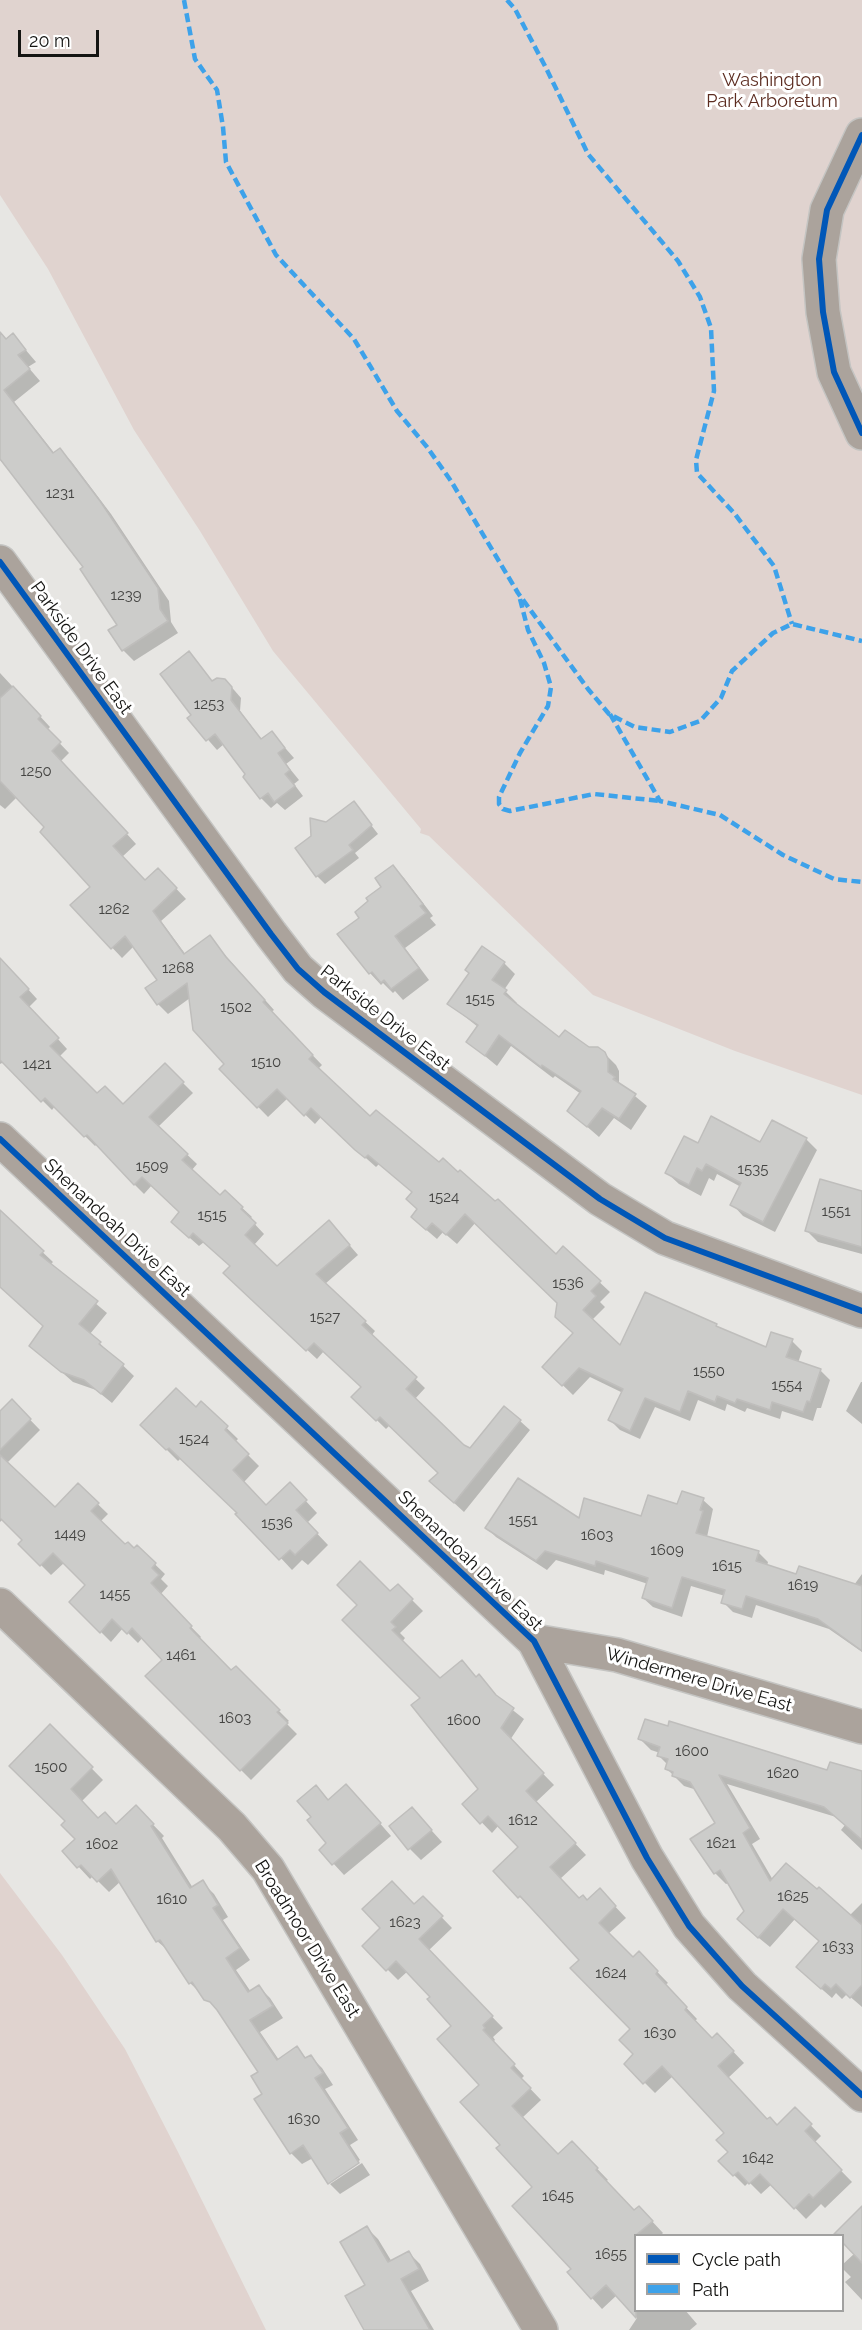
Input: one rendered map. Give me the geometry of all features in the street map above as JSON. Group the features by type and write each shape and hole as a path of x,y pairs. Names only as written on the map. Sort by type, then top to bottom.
{"street":[{"path":"862,135 827,210 819,259 823,312 834,372 862,433"},
{"name":"Parkside Drive East","path":"0,562 278,943 298,969 324,993 600,1199 656,1233 862,1311"},
{"name":"Shenandoah Drive East","path":"0,1139 534,1641 647,1858 689,1926 742,1986 862,2095"},
{"name":"Broadmoor Drive East","path":"0,1605 232,1827 268,1869 541,2330"},
{"name":"Windermere Drive East","path":"534,1641 617,1655 862,1727"}],"green space":[{"name":"Washington Park Arboretum","path":"0,0 862,0 862,1095 735,1051 593,995 429,836 420,833 421,829 273,651 200,531 134,430 48,269 0,195"},
{"path":"0,1873 62,1955 125,2049 266,2330 0,2330"}],"building":[{"path":"0,332 6,339 13,333 26,350 18,355 30,369 4,390 53,453 60,448 100,501 158,588 160,609 168,621 122,651 108,630 117,625 80,569 83,567 0,459"},
{"path":"189,651 212,681 217,678 225,679 232,687 231,700 261,739 272,731 285,748 278,753 290,770 285,774 295,786 274,802 268,793 260,799 243,777 245,774 215,734 206,741 187,718 191,715 160,674"},
{"path":"13,686 41,716 38,719 61,742 52,751 128,833 113,846 145,880 158,868 177,888 153,911 184,954 210,935 226,957 265,1000 263,1002 313,1055 309,1059 370,1116 376,1110 439,1162 443,1158 458,1172 460,1170 495,1201 498,1199 556,1254 563,1246 601,1281 591,1291 596,1296 583,1310 620,1345 645,1292 766,1347 771,1332 793,1339 786,1357 821,1369 810,1402 807,1401 803,1412 772,1402 770,1410 737,1399 735,1403 717,1396 715,1402 688,1391 680,1412 645,1398 630,1431 608,1420 623,1389 579,1368 562,1386 542,1367 573,1333 555,1317 557,1303 465,1214 446,1235 432,1223 426,1230 411,1217 417,1209 406,1199 412,1192 368,1155 365,1158 355,1150 311,1108 304,1116 277,1089 257,1108 219,1069 224,1064 193,1030 187,983 157,1005 145,988 157,980 125,936 111,949 70,905 90,887 40,832 44,827 0,781 0,698"},
{"path":"354,801 372,825 349,845 353,850 316,877 295,848 311,836 310,818 326,822"},
{"path":"393,865 423,904 420,906 426,913 395,936 419,968 391,989 384,980 381,983 372,972 369,974 337,934 359,918 355,912 368,901 366,898 381,887 375,878"},
{"path":"482,946 505,962 492,980 507,990 504,994 559,1037 565,1030 589,1047 598,1047 605,1052 608,1059 608,1072 615,1077 613,1079 636,1094 619,1119 602,1108 587,1127 567,1111 581,1091 542,1065 541,1067 499,1035 485,1056 466,1042 478,1025 447,1004 469,973 465,970"},
{"path":"0,958 29,989 20,997 59,1038 50,1046 97,1093 105,1086 123,1104 165,1063 184,1082 149,1117 188,1154 182,1160 220,1195 225,1190 243,1207 241,1209 256,1223 245,1235 277,1266 329,1220 350,1245 316,1274 366,1321 362,1325 417,1377 406,1389 464,1445 470,1448 504,1406 521,1420 454,1503 429,1481 438,1473 380,1417 376,1421 351,1397 361,1387 314,1343 306,1351 223,1273 230,1266 193,1233 189,1238 171,1222 179,1212 142,1177 134,1185 87,1135 84,1137 45,1098 41,1102 0,1060"},
{"path":"711,1116 760,1142 772,1120 807,1138 763,1222 730,1205 741,1183 706,1164 702,1171 697,1168 689,1185 665,1173 684,1136 698,1143"},
{"path":"820,1179 862,1191 862,1247 805,1231"},
{"path":"0,1210 44,1251 40,1255 98,1301 79,1324 124,1364 101,1394 84,1380 61,1372 29,1346 43,1326 0,1287"},
{"path":"176,1388 196,1407 201,1401 228,1426 225,1430 249,1454 233,1470 266,1505 290,1482 307,1500 296,1510 318,1533 295,1555 290,1550 279,1560 235,1514 237,1513 169,1448 166,1450 140,1425"},
{"path":"12,1399 31,1419 0,1450 0,1411"},
{"path":"0,1455 55,1507 78,1483 99,1503 91,1511 125,1544 128,1542 134,1548 137,1545 156,1563 152,1568 159,1575 151,1583 192,1626 190,1628 231,1670 236,1666 280,1710 277,1712 288,1723 240,1771 145,1676 162,1660 132,1628 127,1634 112,1619 100,1633 69,1602 85,1585 53,1553 40,1566 18,1544 22,1540 0,1518"},
{"path":"518,1478 579,1518 584,1498 641,1516 648,1495 677,1504 682,1491 704,1498 700,1510 703,1511 696,1533 759,1551 756,1561 796,1574 799,1566 862,1586 862,1651 818,1619 746,1596 742,1609 721,1603 725,1590 682,1577 672,1608 642,1598 648,1578 596,1561 595,1566 545,1551 536,1561 485,1528"},
{"path":"360,1561 390,1591 398,1584 413,1599 391,1622 396,1627 392,1630 440,1678 462,1660 476,1677 479,1674 496,1695 514,1708 501,1728 544,1773 526,1791 576,1843 550,1867 579,1898 583,1895 587,1900 600,1888 616,1906 599,1923 633,1957 639,1951 658,1971 656,1974 687,2007 685,2010 712,2038 717,2033 734,2051 718,2066 767,2119 770,2117 777,2125 795,2107 812,2124 805,2131 842,2170 813,2198 809,2194 794,2209 760,2174 749,2184 738,2172 733,2176 718,2161 728,2152 716,2140 724,2133 662,2066 643,2084 624,2064 633,2054 619,2040 630,2029 570,1968 579,1960 520,1896 518,1898 493,1871 518,1847 488,1816 480,1824 462,1804 478,1789 411,1705 420,1698 342,1620 357,1605 337,1585"},
{"path":"645,1719 668,1726 669,1721 827,1770 830,1762 862,1771 862,1840 824,1807 719,1775 750,1828 743,1833 770,1881 786,1863 817,1889 819,1887 862,1925 862,1985 850,1998 836,1984 831,1989 825,1984 821,1989 796,1967 819,1941 783,1909 758,1938 737,1919 744,1911 720,1870 714,1874 690,1839 715,1823 690,1782 672,1776 673,1772 665,1769 668,1759 657,1756 660,1747 638,1739"},
{"path":"50,1724 93,1767 71,1789 98,1818 105,1812 116,1824 136,1805 154,1824 151,1826 190,1888 203,1880 218,1905 213,1908 240,1948 226,1958 248,1992 259,1985 273,2006 250,2020 277,2060 297,2046 305,2058 311,2055 323,2073 315,2078 348,2128 340,2133 359,2163 328,2184 303,2145 290,2154 254,2099 262,2094 251,2076 258,2072 217,2010 210,2002 204,2000 192,1982 189,1984 160,1940 156,1942 111,1869 97,1882 81,1865 77,1868 62,1851 75,1839 61,1825 65,1821 9,1766"},
{"path":"346,1784 381,1823 332,1865 319,1850 326,1843 307,1820 311,1817 297,1801 316,1785 328,1800"},
{"path":"412,1807 432,1830 408,1850 389,1826"},
{"path":"392,1881 414,1904 423,1896 443,1916 419,1939 493,2016 483,2025 485,2028 483,2030 515,2064 511,2068 531,2088 512,2106 558,2154 572,2141 634,2210 639,2206 653,2221 637,2234 634,2234 634,2312 636,2312 636,2318 606,2285 591,2299 567,2272 571,2269 512,2206 532,2187 496,2148 500,2145 460,2102 479,2085 437,2039 451,2026 427,1999 430,1997 396,1961 386,1971 362,1946 380,1928 362,1909"},
{"path":"862,2206 862,2263 844,2244 844,2234 834,2234"},
{"path":"367,2226 388,2262 409,2251 419,2269 401,2279 430,2330 364,2330 345,2296 365,2285 340,2242"}],"marked path":[{"path":"184,0 195,59 217,90 226,162 276,255 354,339 397,411 451,481 518,593 609,714 635,727 670,732 700,721 721,698 732,671 773,633 792,624 862,641"},
{"path":"507,0 515,9 588,154 678,261 700,297 711,328 714,391 696,460 697,473 734,513 774,566 792,624"},
{"path":"520,599 528,630 544,663 551,687 548,706 520,753 499,797 499,804 503,809 510,811 594,794 660,801"},
{"path":"610,714 660,801 720,815 783,855 834,879 862,882"}],"cycle path":[{"path":"862,135 827,210 819,259 823,312 834,372 862,433"},
{"path":"0,562 271,934 298,969 324,992 600,1199 665,1238 862,1311"},
{"path":"0,1139 534,1641 647,1858 689,1926 742,1986 862,2095"}]}
